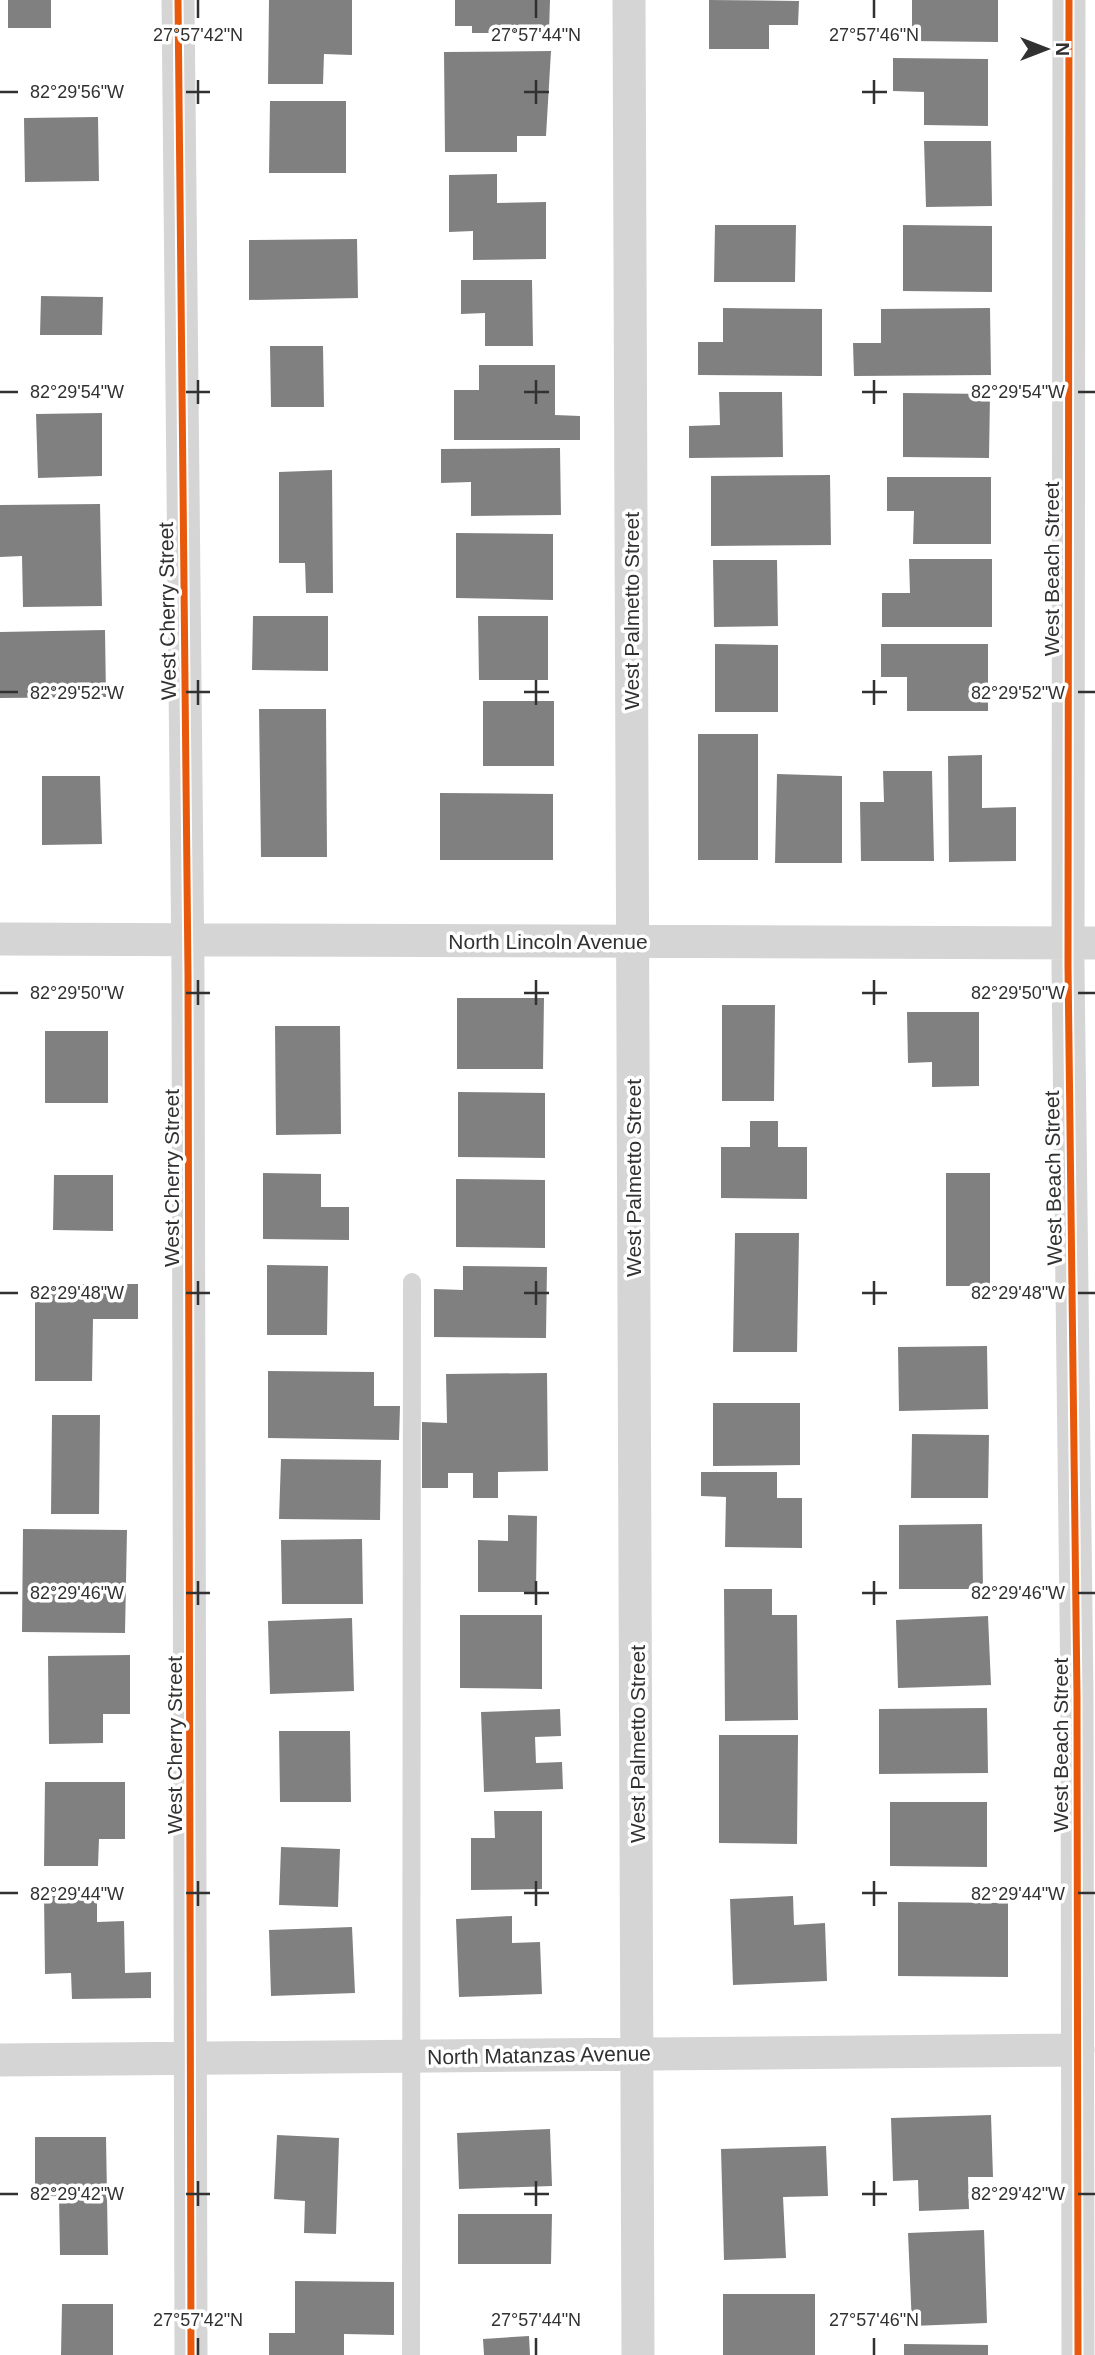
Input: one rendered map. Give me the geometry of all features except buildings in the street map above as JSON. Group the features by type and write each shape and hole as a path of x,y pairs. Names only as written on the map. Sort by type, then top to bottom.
{"street":[{"name":"West Cherry Street","path":"178,0 187,940 191,2355"},
{"name":"West Palmetto Street","path":"629,0 638,2355"},
{"name":"West Beach Street","path":"1069,0 1082,943 1086,1696 1078,2050 1078,2355"},
{"name":"North Lincoln Avenue","path":"0,939 1082,943"},
{"name":"North Matanzas Avenue","path":"0,2060 1078,2050"}],"lane":[{"path":"411,2355 412,1282"}],"cycle path":[{"path":"178,0 188,975 191,2355"},
{"path":"1069,0 1068,966 1077,1696 1078,2355"}]}
